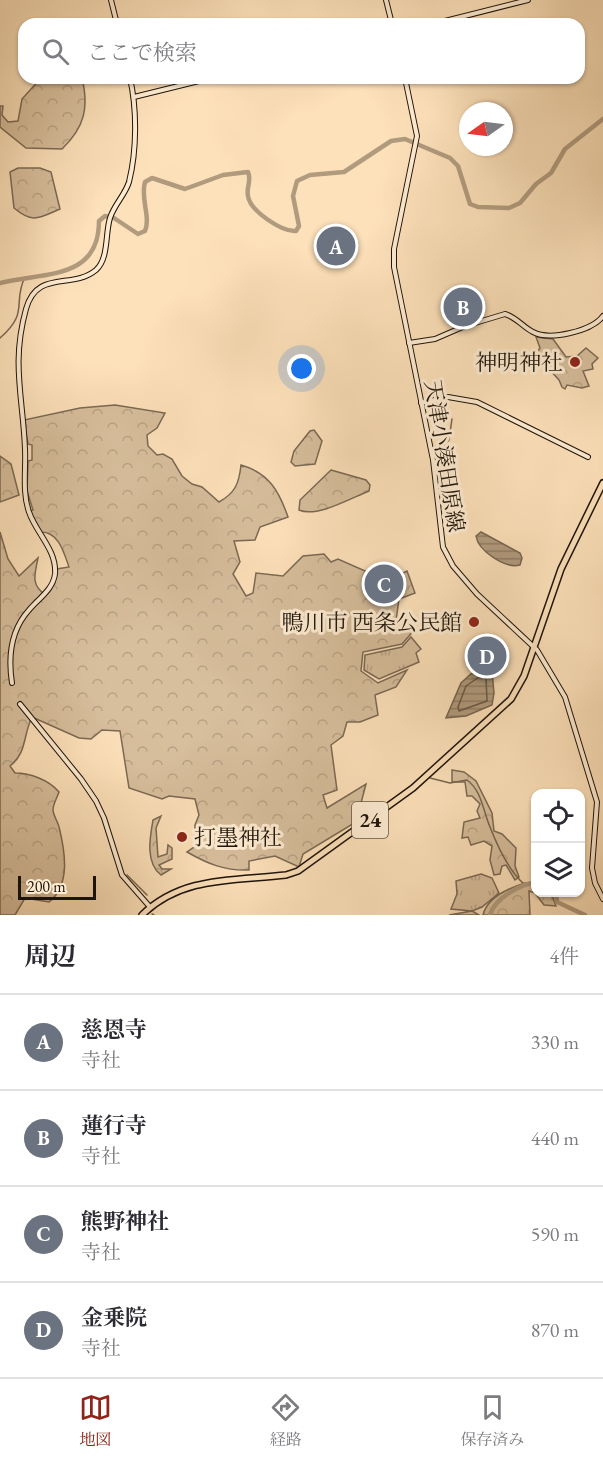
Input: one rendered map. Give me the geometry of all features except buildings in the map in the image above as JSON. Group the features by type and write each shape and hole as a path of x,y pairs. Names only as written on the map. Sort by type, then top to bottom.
{"main road":[{"name":"24","path":"142,915 167,894 190,886 286,875 302,868 413,789 502,708 519,685 561,569 603,483"}],"street":[{"path":"111,0 116,18"},
{"path":"386,0 390,18"},
{"path":"457,18 528,0"},
{"path":"12,683 10,647 16,630 29,610 47,591 55,574 52,554 33,522 27,504 25,440 17,374 17,353 24,317 35,292 55,281 78,280 97,269 104,255 107,228 114,209 128,184 132,159 134,96 131,84"},
{"path":"134,96 185,84"},
{"name":"天津小湊田原線","path":"406,84 416,139 394,260 435,472 440,535 445,554 489,606 534,646 565,697 597,802 592,868 595,883 603,899"},
{"path":"409,343 435,339 465,326 505,314 535,333 552,335 590,328 603,316"},
{"path":"421,403 448,397 477,402 588,457"},
{"path":"21,704 96,801 104,818 122,875 150,907"}],"green space":[{"path":"36,84 83,84 85,107 83,116 76,133 62,149 26,148 0,127 0,106 3,106 2,115 8,122 18,121 22,99"},
{"path":"18,168 40,168 51,172 60,209 47,215 31,218 14,208 10,172"},
{"path":"536,337 553,339 566,357 577,356 586,348 598,358 592,364 593,369 583,371 589,386 582,388 567,385 565,389 562,387 548,368 552,357 544,358 536,354 540,348"},
{"path":"115,405 165,413 157,428 147,435 148,446 157,455 163,454 172,459 182,476 192,484 202,487 219,502 235,487 241,465 251,468 266,478 277,491 288,517 260,527 255,540 234,541 240,562 233,574 246,596 253,593 256,573 283,576 303,556 324,554 331,562 338,559 365,571 391,568 397,576 407,571 415,593 399,599 395,628 404,630 408,624 416,628 402,644 363,652 361,671 378,683 407,670 396,687 375,695 378,715 360,722 347,722 343,736 331,745 337,790 323,795 327,808 366,784 356,822 303,854 299,867 275,856 249,861 249,870 224,868 187,852 194,847 195,825 199,815 195,799 169,796 162,799 129,788 120,731 102,730 91,739 79,738 32,717 22,750 10,766 15,773 39,778 59,792 53,810 63,846 65,867 61,886 49,902 25,898 15,915 0,915 0,532 8,559 19,576 38,558 35,579 38,587 46,595 54,584 57,569 69,567 60,544 52,536 41,532 30,511 33,510 27,491 28,461 32,460 32,445 28,444 24,420 80,408"},
{"path":"314,430 322,441 315,464 295,466 291,462 294,451 310,431"},
{"path":"0,456 11,464 19,495 0,502"},
{"path":"331,470 366,480 370,485 369,491 324,509 306,512 299,510 300,500"},
{"path":"411,637 421,649 416,653 419,662 379,679 364,670 365,655 402,647"},
{"path":"452,770 464,772 476,781 492,813 494,831 502,834 516,848 515,866 519,877 515,880 506,865 502,866 500,874 494,875 490,860 492,846 484,841 471,845 468,837 462,838 464,822 480,818 477,811 480,804 472,796 467,796 465,782 452,782"},
{"path":"161,816 156,828 158,857 167,854 168,845 172,848 172,859 159,865 162,869 171,869 161,875 153,864 150,849 153,820"},
{"path":"481,874 492,878 499,893 482,907 472,911 451,909 457,894 456,881"},
{"path":"525,883 531,884 530,915 483,915 489,904 506,891"},
{"path":"538,897 553,897 556,906 544,905"},
{"path":"472,911 479,915 449,915"}],"water":[{"path":"481,532 520,553 522,558 520,565 514,566 500,562 487,553 476,536"},
{"path":"484,669 492,671 494,693 492,705 466,716 446,718 461,683 471,674"}],"waterway":[{"path":"0,283 51,274 80,264 90,254 97,240 99,221 105,216 114,218 138,234 145,231 147,220 144,188 145,182 152,178 185,189 223,175 248,172 248,196 254,208 275,224 296,231 299,226 293,196 297,181 310,175 344,172 391,141 405,139 450,158 458,166 470,204 478,207 509,208 520,203 536,184 551,173 565,149 603,119"},
{"path":"0,338 18,314 21,286 25,277"},
{"path":"436,454 449,440 452,419"},
{"path":"430,778 450,783 467,780 472,785 479,795 500,850 508,865 524,884"},
{"path":"127,875 147,895"},
{"path":"490,915 502,898 531,883"},
{"path":"556,897 557,902 585,915"}],"tunnel":[{"path":"12,683 14,695 20,704"}],"place":[{"name":"慈恩寺","path":"336,246"},
{"name":"蓮行寺","path":"463,307"},
{"name":"神明神社","path":"575,362"},
{"name":"熊野神社","path":"384,584"},
{"name":"鴨川市 西条公民館","path":"474,622"},
{"name":"金乗院","path":"487,656"},
{"name":"打墨神社","path":"182,837"}]}
